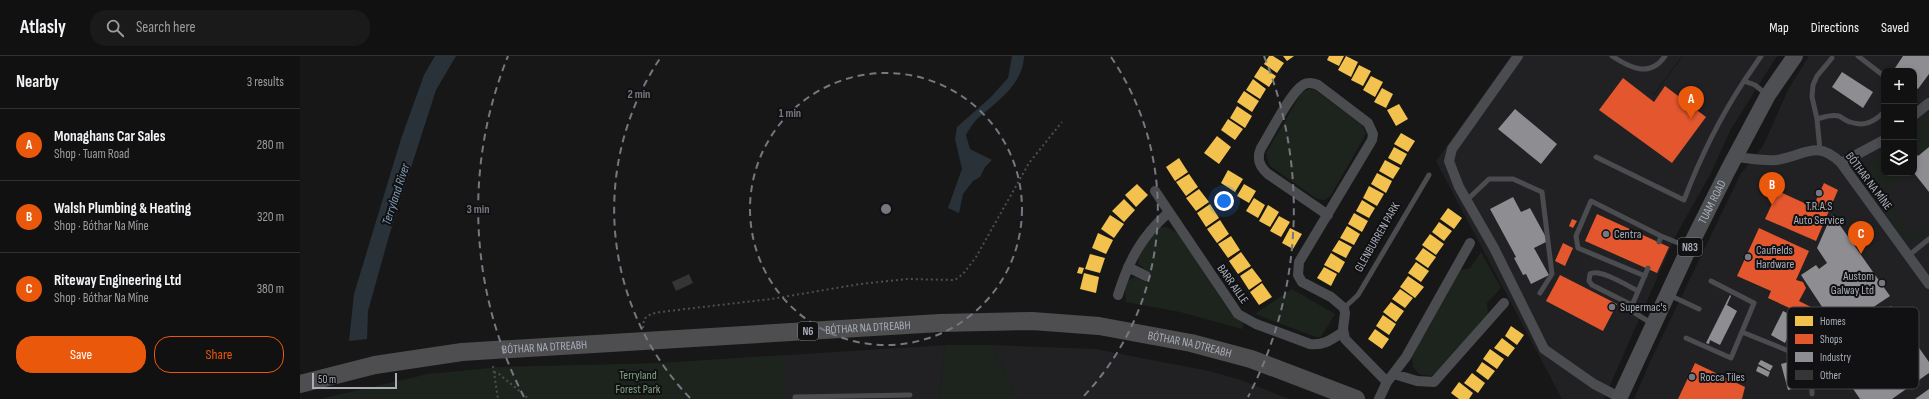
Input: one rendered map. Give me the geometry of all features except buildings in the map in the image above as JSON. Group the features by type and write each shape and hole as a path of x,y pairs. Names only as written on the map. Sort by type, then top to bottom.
{"highway":[{"name":"BÓTHAR NA DTREABH","path":"300,384 375,365 444,354 961,322 1018,321 1077,323 1160,337 1243,357 1356,399"}],"main road":[{"name":"TUAM ROAD","path":"1620,398 1689,248 1768,95 1795,56"}],"street":[{"path":"1518,56 1452,149 1449,161 1467,200 1494,248 1544,349 1594,384 1620,398"},
{"path":"1328,215 1262,169 1258,154 1295,92 1303,84 1318,85 1368,123 1373,134 1372,140 1328,215 1300,262 1298,275 1302,282 1331,297 1344,308 1345,313 1343,332 1345,339 1387,382"},
{"path":"1917,113 1929,103"},
{"path":"1841,163 1881,142"},
{"path":"1736,157 1777,160 1808,150 1820,150"},
{"name":"BÓTHAR NA MÍNE","path":"1820,150 1829,153 1841,163 1929,284"},
{"name":"BARR AILLE","path":"1155,191 1238,314 1256,324 1310,344 1317,345 1327,343 1343,332"},
{"path":"1118,295 1128,267 1146,235 1169,212"},
{"path":"1379,399 1387,382 1406,356 1470,244"},
{"path":"1128,267 1146,276"},
{"path":"1394,374 1417,382 1434,382 1504,303"}],"lane":[{"path":"1612,56 1628,67 1644,70 1659,65 1665,56"},
{"path":"1596,156 1684,200 1699,160 1721,118 1761,56"},
{"path":"1860,56 1881,74"},
{"path":"1820,150 1817,119 1812,97 1813,85 1817,76 1832,58"},
{"path":"1744,82 1755,85 1768,95"},
{"path":"1817,119 1828,116 1838,116 1849,122 1865,124 1872,122 1881,114"},
{"name":"GLENBURREN PARK","path":"1344,308 1358,296 1429,175"},
{"path":"1467,200 1489,179 1513,179 1542,192 1552,274 1540,293"},
{"path":"1645,276 1578,248 1576,236 1591,202 1689,248"},
{"path":"1659,242 1661,236"},
{"path":"1908,256 1929,240"},
{"path":"1648,268 1630,310 1654,325"},
{"path":"1632,305 1592,285 1590,282 1590,274 1596,272 1602,273 1638,291"},
{"path":"1686,338 1731,358 1754,303 1711,282"},
{"path":"1668,294 1699,309"},
{"path":"1742,332 1787,350"},
{"path":"1812,389 1812,394"},
{"path":"795,399 794,397 910,395"}],"path":[{"path":"644,341 642,323 644,319 651,314 660,312 771,299 860,284 908,279 955,280 963,274 976,257 1029,163 1062,122"},
{"path":"493,366 498,399"},
{"path":"494,372 499,374 529,399"}],"shaded area":[{"path":"1511,56 1682,56 1654,94 1645,89 1654,95 1683,56 1777,56 1731,129 1711,173 1675,237 1604,399 1562,399 1436,161"},
{"path":"1809,56 1929,56 1929,399 1634,399 1650,362 1740,175 1763,146 1789,88"},
{"path":"945,345 940,399 671,399 662,363"},
{"path":"992,345 1095,349 1209,371 1241,380 1289,399 1017,399"}],"green space":[{"path":"1309,89 1315,90 1362,125 1366,134 1331,195 1325,200 1317,199 1269,165 1266,153 1302,92"},
{"path":"1929,113 1929,147 1921,153 1917,149 1917,123"},
{"path":"1881,153 1881,176 1900,176 1879,193 1913,235 1928,223 1929,231 1918,239 1905,238 1862,183 1868,164"},
{"path":"1166,227 1178,233 1230,312 1244,322 1242,329 1180,312 1126,302 1125,287 1128,280 1135,277 1147,282 1151,274 1138,264 1139,253 1158,228"},
{"path":"1481,252 1501,288 1487,303 1488,313 1439,371 1431,376 1419,374 1413,367 1412,356 1461,270 1470,268"},
{"path":"1292,289 1335,314 1321,337 1316,337 1255,314"},
{"path":"945,345 992,345 1017,399 940,399"},
{"name":"Terryland Forest Park","path":"783,355 785,399 320,399 428,374 500,367 662,363"}],"water":[{"name":"Terryland River","path":"435,56 456,56 436,90 389,236 368,311 367,339 349,341 354,294 401,139 424,75"},
{"path":"1012,56 1024,56 1019,76 1007,92 975,121 966,135 970,149 992,160 985,167 980,177 973,181 963,194 959,213 948,208 962,169 955,139 957,127 991,97 1008,78"}],"place":[{"name":"Monaghans Car Sales","path":"1691,119"},
{"name":"T.R.A.S Auto Service","path":"1819,193"},
{"name":"Walsh Plumbing & Heating","path":"1772,205"},
{"name":"Centra","path":"1606,234"},
{"name":"Riteway Engineering Ltd","path":"1861,254"},
{"name":"Caufields Hardware","path":"1748,257"},
{"name":"Austom Galway Ltd","path":"1882,283"},
{"name":"Supermac's","path":"1612,307"},
{"name":"Rocca Tiles","path":"1692,377"}]}
